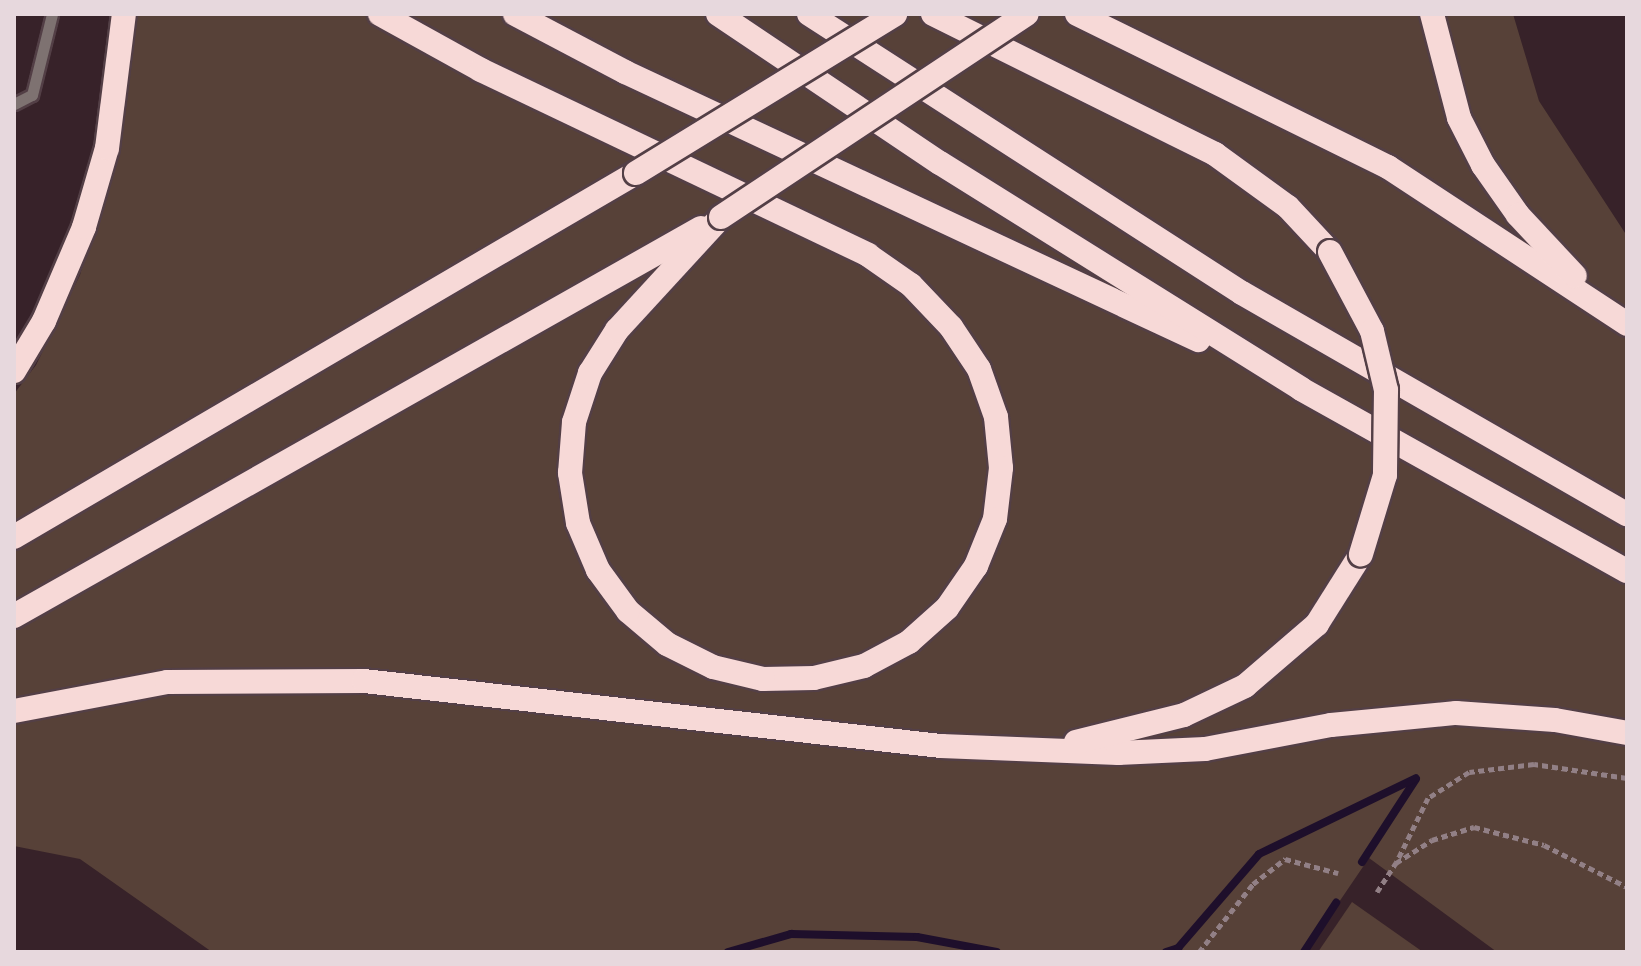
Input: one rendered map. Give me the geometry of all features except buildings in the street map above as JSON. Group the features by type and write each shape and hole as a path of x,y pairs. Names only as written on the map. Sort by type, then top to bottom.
{"highway":[{"path":"14,371 44,321 84,227 107,148 124,14"},
{"path":"380,14 481,70 856,249 911,285 951,327 979,369 996,417 1001,468 995,519 976,566 947,608 909,642 864,666 814,678 763,679 713,667 667,644 628,611 598,570 578,523 570,473 573,434 590,373 617,330 721,217"},
{"path":"515,14 625,72 1301,389"},
{"path":"718,14 940,163 1301,389 1627,571"},
{"path":"809,14 1242,293 1627,514"},
{"path":"14,537 636,173 895,14"},
{"path":"933,14 1215,154 1288,207 1330,252 1372,331 1386,390 1385,475 1361,554 1317,624 1245,686 1184,715 1138,729 1014,749"},
{"path":"14,616 721,217 1027,14"},
{"path":"1077,14 1388,167 1625,323"},
{"path":"1432,14 1459,118 1483,165 1546,247 1625,323"},
{"path":"14,711 167,682 364,681 941,746 1118,753 1205,749 1331,725 1456,713 1555,720 1627,733"}],"lane":[{"path":"14,104 32,95 52,14"}],"path":[{"path":"1377,892 1396,863 1428,798 1469,772 1534,764 1627,778"},
{"path":"1396,863 1432,840 1474,827 1544,845 1627,887"},
{"path":"1199,952 1253,884 1285,859 1338,873"}],"shaded area":[{"path":"135,14 1513,14 1539,101 1627,236 1627,952 1497,952 1369,858 1305,952 212,952 80,859 14,846 14,394 36,365 80,275 114,158"},
{"path":"1352,902 1423,952 1318,952"}],"waterway":[{"path":"1166,952 1178,948 1259,854 1416,778"},
{"path":"1362,862 1416,779"},
{"path":"1304,952 1336,903"},
{"path":"728,952 791,934 917,937 997,952"}]}
